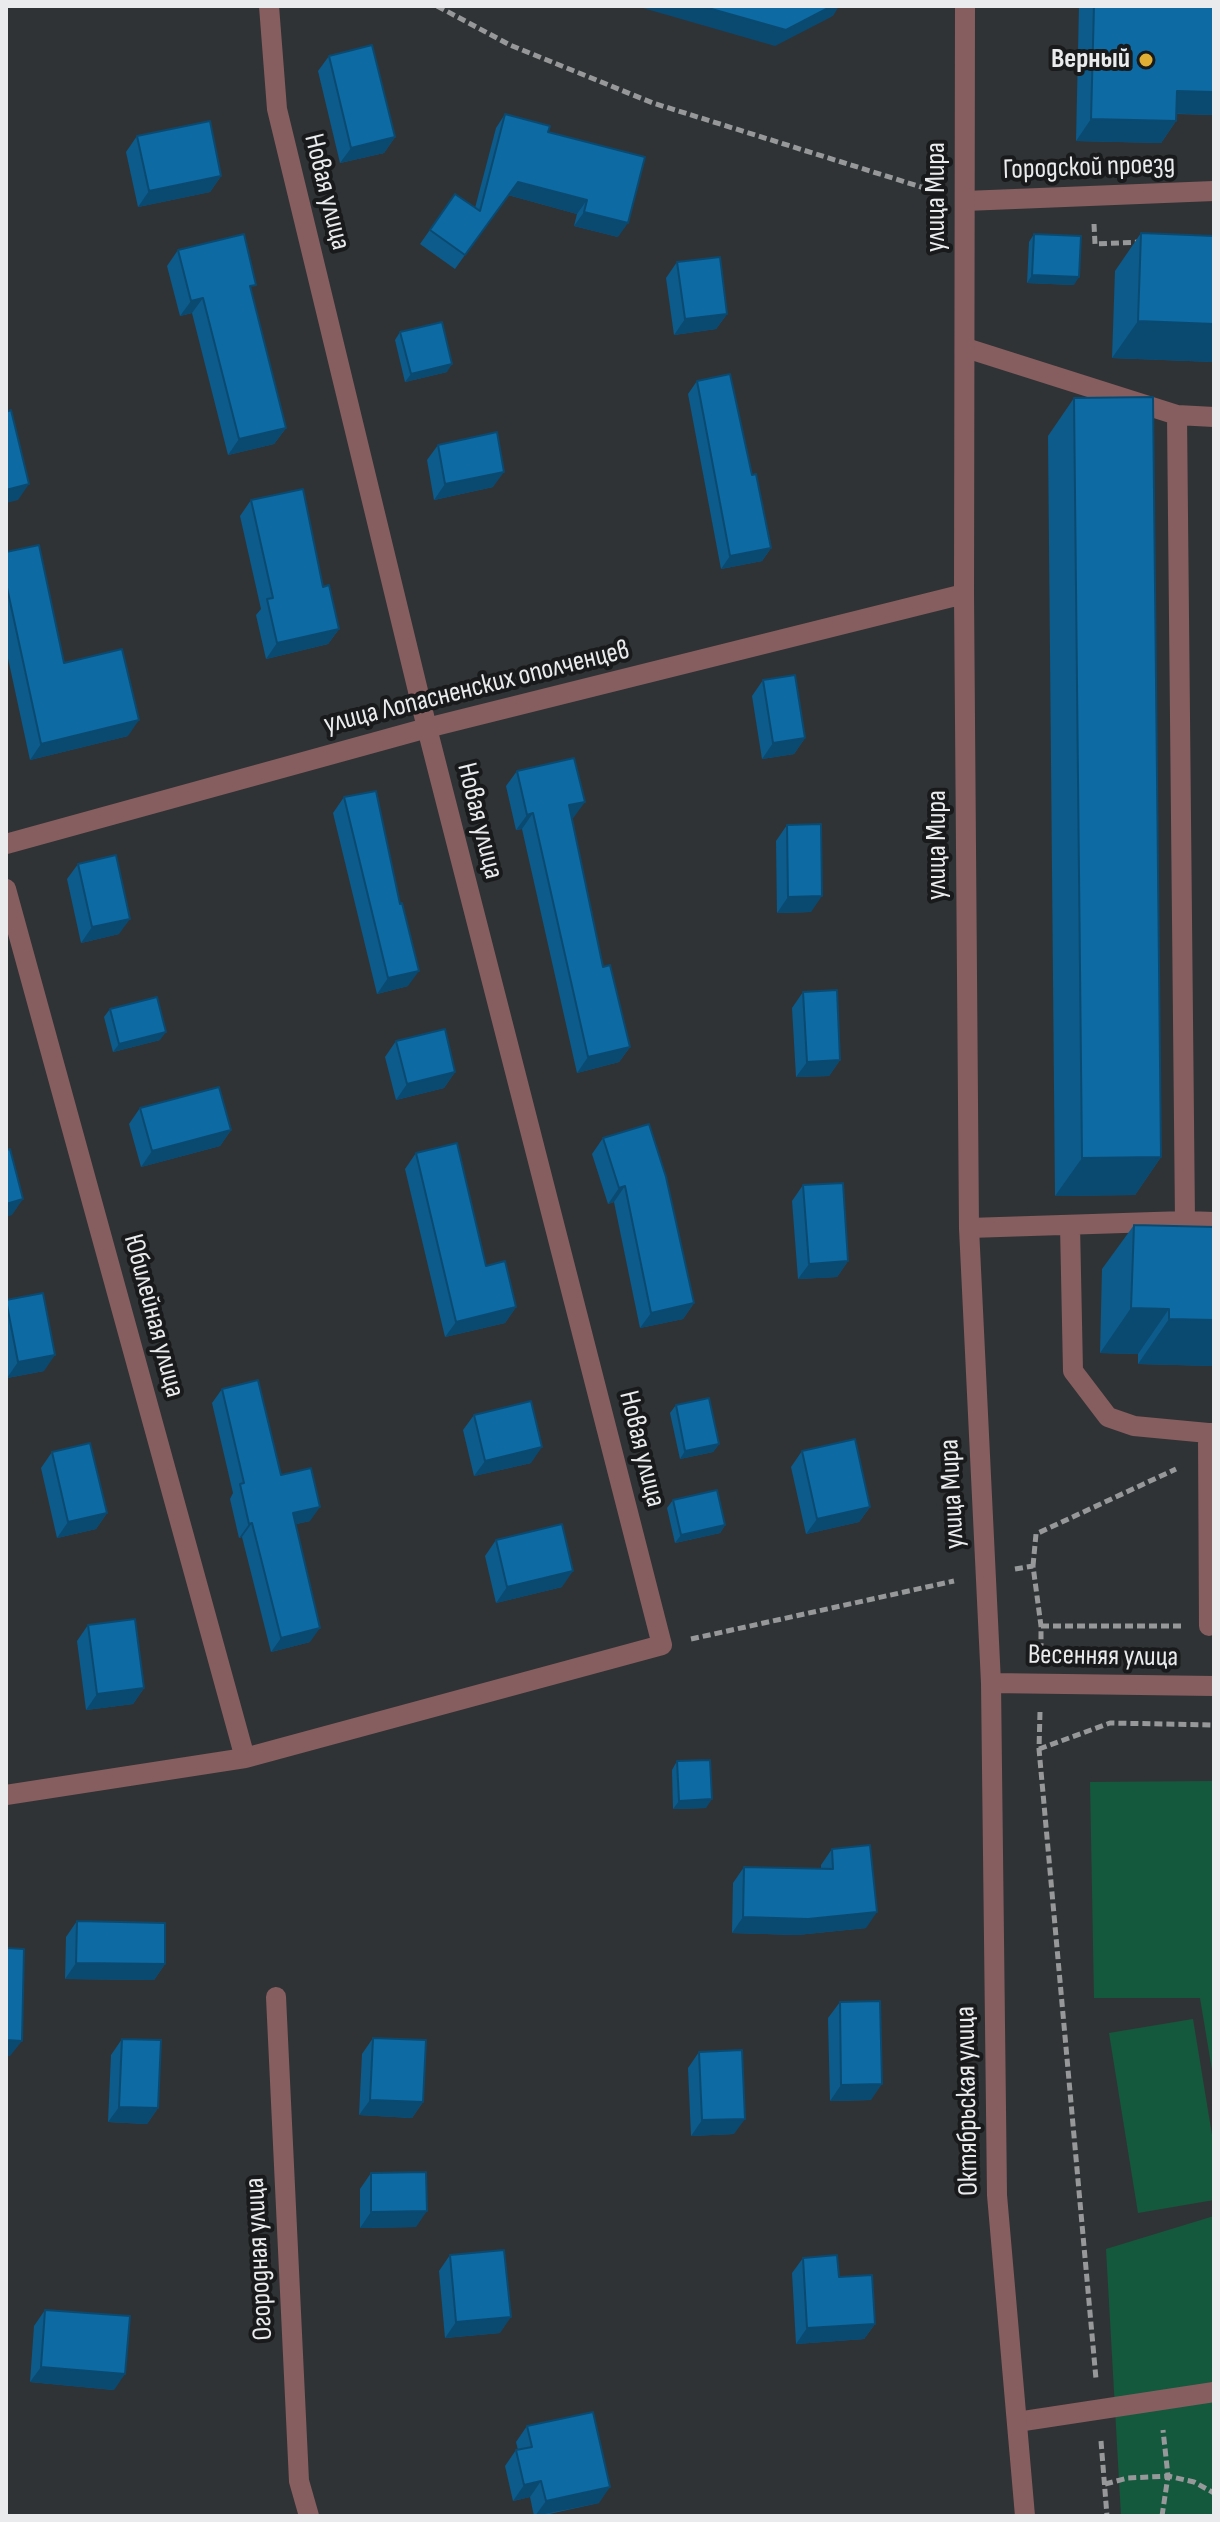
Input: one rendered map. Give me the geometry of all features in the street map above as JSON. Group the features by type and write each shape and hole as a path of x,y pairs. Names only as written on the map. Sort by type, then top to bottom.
{"street":[{"name":"Новая улица","path":"269,6 277,109 427,728 662,1645"},
{"name":"улица Мира","path":"965,6 964,594 969,1228 991,1683"},
{"name":"Городской проезд","path":"965,201 1214,191"},
{"path":"966,348 1177,415 1214,417"},
{"path":"1177,415 1185,1221"},
{"name":"улица Лопасненских ополченцев","path":"6,844 427,728 964,594"},
{"name":"Юбилейная улица","path":"6,889 245,1758"},
{"path":"969,1228 1214,1222"},
{"path":"1070,1225 1073,1371 1108,1417 1134,1426 1211,1433 1208,1454 1209,1626"},
{"path":"6,1795 245,1758 662,1645"},
{"name":"Весенняя улица","path":"991,1683 1214,1686"},
{"name":"Октябрьская улица","path":"991,1683 997,2195 1025,2516"},
{"name":"Огородная улица","path":"276,1997 299,2481 309,2516"},
{"path":"1017,2422 1099,2412 1214,2392"}],"path":[{"path":"437,6 510,45 653,103 965,201"},
{"path":"1092,196 1095,244 1155,241"},
{"path":"1107,2516 1039,1749 1041,1626 1033,1566 1036,1534 1208,1454"},
{"path":"662,1645 1033,1566"},
{"path":"1041,1626 1209,1626"},
{"path":"1039,1749 1110,1723 1214,1725"},
{"path":"1162,2401 1168,2476 1162,2516"},
{"path":"1105,2484 1128,2478 1168,2476 1194,2482 1214,2493"}],"green space":[{"path":"1214,1781 1214,2082 1200,1998 1094,1998 1090,1782"},
{"path":"1193,2019 1214,2147 1214,2200 1138,2213 1109,2033"},
{"path":"1214,2216 1214,2516 1121,2516 1106,2249"}],"building":[{"path":"701,6 832,6 786,30"},
{"name":"Верный","path":"1094,6 1214,6 1214,92 1177,91 1176,121 1091,119"},
{"path":"372,45 395,137 351,148 329,56"},
{"path":"505,114 550,126 548,132 645,157 628,223 584,212 587,200 518,182 465,255 430,230 455,194 480,211"},
{"path":"210,121 221,176 149,191 137,136"},
{"path":"1141,233 1214,236 1214,324 1138,321"},
{"path":"244,234 256,285 250,286 286,428 239,439 203,298 191,301 178,250"},
{"path":"1034,234 1081,236 1079,277 1032,275"},
{"path":"720,257 727,314 685,319 677,262"},
{"path":"442,322 452,364 411,374 400,332"},
{"path":"730,374 771,548 730,556 697,381"},
{"path":"1153,397 1161,1157 1082,1158 1074,398"},
{"path":"11,410 29,484 6,490 6,412"},
{"path":"497,432 504,472 445,484 438,445"},
{"path":"303,489 323,587 329,585 339,629 277,643 267,599 273,598 251,500"},
{"path":"39,545 64,663 122,649 139,720 41,744 6,583 6,552"},
{"path":"795,675 805,738 773,743 763,680"},
{"path":"574,758 585,802 569,805 603,967 610,965 630,1047 588,1057 533,813 527,815 517,771"},
{"path":"376,791 400,904 419,971 388,978 344,797"},
{"path":"821,824 822,896 788,897 787,825"},
{"path":"116,855 130,919 92,927 78,864"},
{"path":"837,990 840,1060 807,1062 803,992"},
{"path":"157,997 166,1032 119,1044 110,1009"},
{"path":"445,1029 455,1072 407,1084 396,1041"},
{"path":"219,1087 231,1130 152,1151 140,1108"},
{"path":"649,1124 666,1177 694,1303 651,1313 625,1186 619,1188 603,1138"},
{"path":"457,1143 486,1266 505,1261 516,1307 456,1322 416,1153"},
{"path":"10,1149 23,1199 6,1204 6,1150"},
{"path":"843,1183 848,1261 809,1264 803,1185"},
{"path":"1134,1225 1214,1227 1214,1320 1169,1319 1169,1309 1131,1308"},
{"path":"43,1293 55,1355 18,1362 6,1300"},
{"path":"258,1380 281,1475 311,1468 320,1507 293,1513 320,1628 281,1638 252,1523 249,1524 240,1484 244,1483 222,1389"},
{"path":"709,1398 719,1444 685,1451 676,1405"},
{"path":"531,1401 542,1447 485,1461 474,1415"},
{"path":"855,1439 870,1507 817,1519 802,1451"},
{"path":"90,1443 107,1513 68,1522 52,1452"},
{"path":"717,1490 725,1525 681,1535 673,1500"},
{"path":"562,1524 573,1571 507,1587 496,1540"},
{"path":"135,1619 144,1688 97,1694 88,1625"},
{"path":"710,1760 712,1799 679,1801 677,1761"},
{"path":"870,1845 877,1912 808,1919 743,1917 744,1867 833,1869 832,1849"},
{"path":"77,1921 165,1923 165,1964 76,1963"},
{"path":"6,1948 24,1949 22,2041 6,2040"},
{"path":"880,2001 882,2084 841,2085 840,2002"},
{"path":"373,2038 426,2040 423,2102 370,2100"},
{"path":"122,2039 161,2040 158,2108 119,2107"},
{"path":"742,2050 745,2119 702,2120 699,2052"},
{"path":"426,2172 427,2211 371,2212 371,2173"},
{"path":"504,2250 511,2317 456,2322 450,2255"},
{"path":"837,2255 839,2277 872,2275 875,2324 807,2328 803,2258"},
{"path":"45,2310 130,2316 125,2374 41,2367"},
{"path":"593,2412 610,2487 546,2501 541,2481 524,2485 516,2450 532,2447 527,2426"}],"place":[{"name":"Верный","path":"1146,60"}]}
